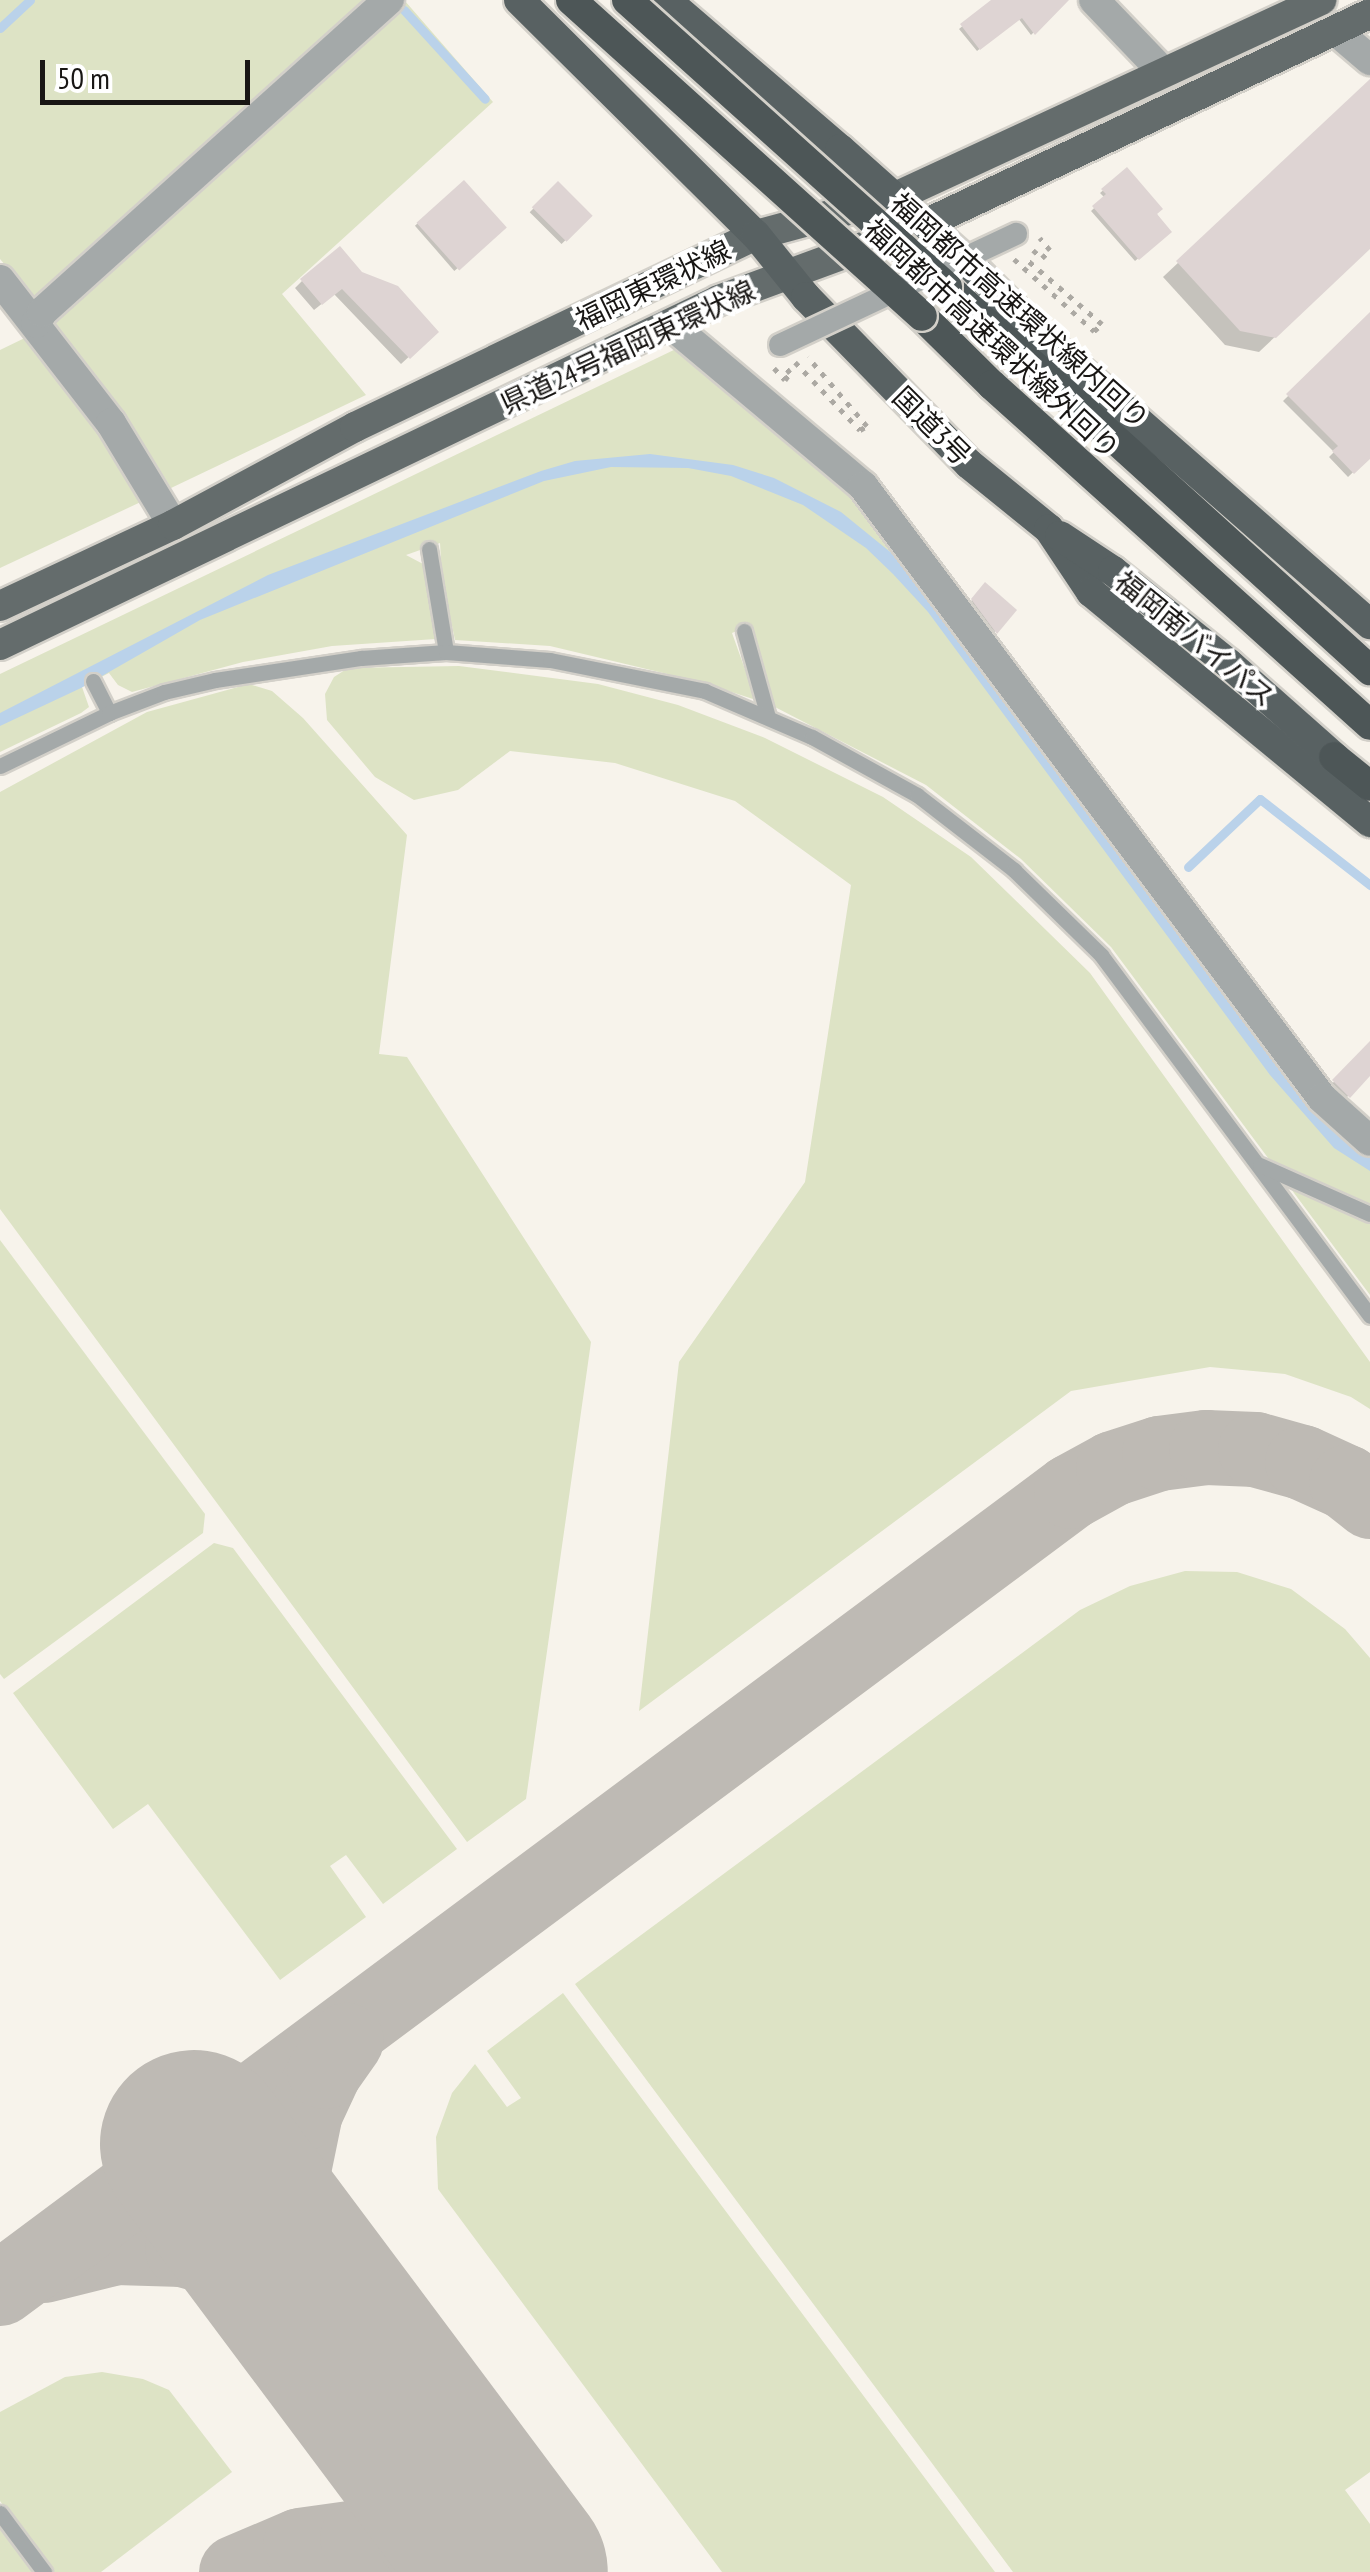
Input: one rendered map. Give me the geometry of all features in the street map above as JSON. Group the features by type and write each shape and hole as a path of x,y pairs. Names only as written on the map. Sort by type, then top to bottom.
{"highway":[{"name":"国道3号","path":"519,0 756,235 789,276 969,464 1048,529 1091,592 1370,822"},
{"name":"福岡都市高速環状線外回り","path":"571,0 1370,725"},
{"name":"福岡都市高速環状線内回り","path":"626,0 1370,670"},
{"path":"666,0 1370,624"},
{"path":"1042,337 1211,509 1370,648"},
{"name":"福岡南バイパス","path":"1048,529 1113,571 1171,617 1370,786"}],"main road":[{"name":"福岡東環状線","path":"0,606 174,525 354,427 756,235 893,198 1321,0"},
{"name":"県道24号福岡東環状線","path":"0,645 719,300 923,226 1370,14"}],"street":[{"path":"36,323 42,312 389,0"},
{"path":"1094,0 1163,72"},
{"path":"1336,31 1370,60"},
{"path":"790,346 1010,243"},
{"path":"0,280 111,423 174,525"},
{"path":"670,324 864,486 1322,1098 1370,1141"}],"lane":[{"path":"429,549 446,652"},
{"path":"744,630 768,717"},
{"path":"0,766 108,713 215,680 361,658 446,652 550,660 686,687 768,717 918,795 1014,870 1100,955 1370,1316"},
{"path":"93,681 108,713"},
{"path":"1257,1164 1370,1214"},
{"path":"0,2513 44,2572"}],"path":[{"path":"1010,243 1102,324 1094,331 1010,243"},
{"path":"790,346 868,426 860,430 790,346"}],"green space":[{"path":"0,0 370,0 38,304 0,259"},
{"path":"405,1 493,102 282,294 366,395 171,488 122,410 56,331 53,316"},
{"path":"33,334 102,421 145,500 0,568 0,350"},
{"path":"680,347 873,510 1370,1152 1370,1295 1111,947 1021,859 926,785 773,706 751,625 732,633 756,700 701,682 550,646 455,640 442,578 440,543 406,555 423,564 436,639 332,646 243,662 132,692 118,685 109,673 82,687 89,707 81,713 0,752 0,674"},
{"path":"459,666 598,684 678,705 765,738 883,797 971,857 1090,973 1370,1362 1370,1409 1351,1397 1285,1374 1210,1367 1071,1391 639,1711 679,1362 805,1182 851,885 735,801 615,763 510,751 458,790 414,800 375,777 327,720 325,694 334,677 348,668"},
{"path":"249,684 272,691 303,718 407,835 379,1054 407,1057 591,1342 526,1799 467,1842 0,1209 0,792 147,712"},
{"path":"0,1240 205,1514 203,1533 4,1679 0,1674"},
{"path":"214,1543 233,1548 457,1849 383,1904 346,1855 330,1866 366,1917 280,1980 148,1804 113,1829 13,1693"},
{"path":"1185,1571 1237,1572 1291,1589 1345,1629 1370,1658 1370,2472 1345,2490 1370,2524 1370,2572 1013,2572 575,1984 1080,1610 1130,1586"},
{"path":"563,1993 995,2572 722,2572 438,2189 436,2137 452,2093 475,2064 507,2107 521,2098 487,2051"},
{"path":"102,2372 143,2379 169,2390 232,2472 101,2572 52,2572 0,2501 0,2412 65,2377"},
{"path":"0,2526 35,2572 0,2572"}],"water":[{"path":"650,454 733,465 774,478 841,512 905,564 1281,1066 1338,1134 1370,1155 1370,1171 1334,1148 1270,1075 928,612 866,548 803,505 731,476 688,468 611,467 544,481 200,620 81,688 0,726 0,713 268,575 541,471 575,461"}],"building":[{"path":"991,0 1069,0 1035,35 1022,18 980,50 960,24"},
{"path":"1370,79 1370,249 1276,338 1240,331 1176,261"},
{"path":"1127,167 1163,209 1157,214 1172,232 1139,260 1092,206 1106,194 1101,189"},
{"path":"464,180 507,228 459,270 416,223"},
{"path":"558,181 593,216 566,242 532,207"},
{"path":"340,246 362,272 398,286 439,332 410,359 342,289 322,305 300,279"},
{"path":"1370,312 1370,459 1354,474 1332,451 1338,446 1286,394"},
{"path":"985,582 1017,610 997,634 971,599"},
{"path":"1370,1041 1370,1076 1350,1098 1332,1080"}],"waterway":[{"path":"0,28 30,0"},
{"path":"404,10 485,99"},
{"path":"1188,867 1260,799 1370,885"}],"taxiway":[{"path":"0,2288 1071,1491 1113,1468 1159,1453 1206,1447 1255,1449 1302,1462 1346,1482 1370,1501"},
{"path":"319,2312 296,2248 291,2180 305,2112 324,2071 346,2040"},
{"path":"43,2265 116,2247 182,2249 245,2266 284,2286 319,2312"},
{"path":"236,2572 300,2545 357,2537 415,2542 489,2572"}],"runway":[{"path":"194,2144 514,2572"}]}
